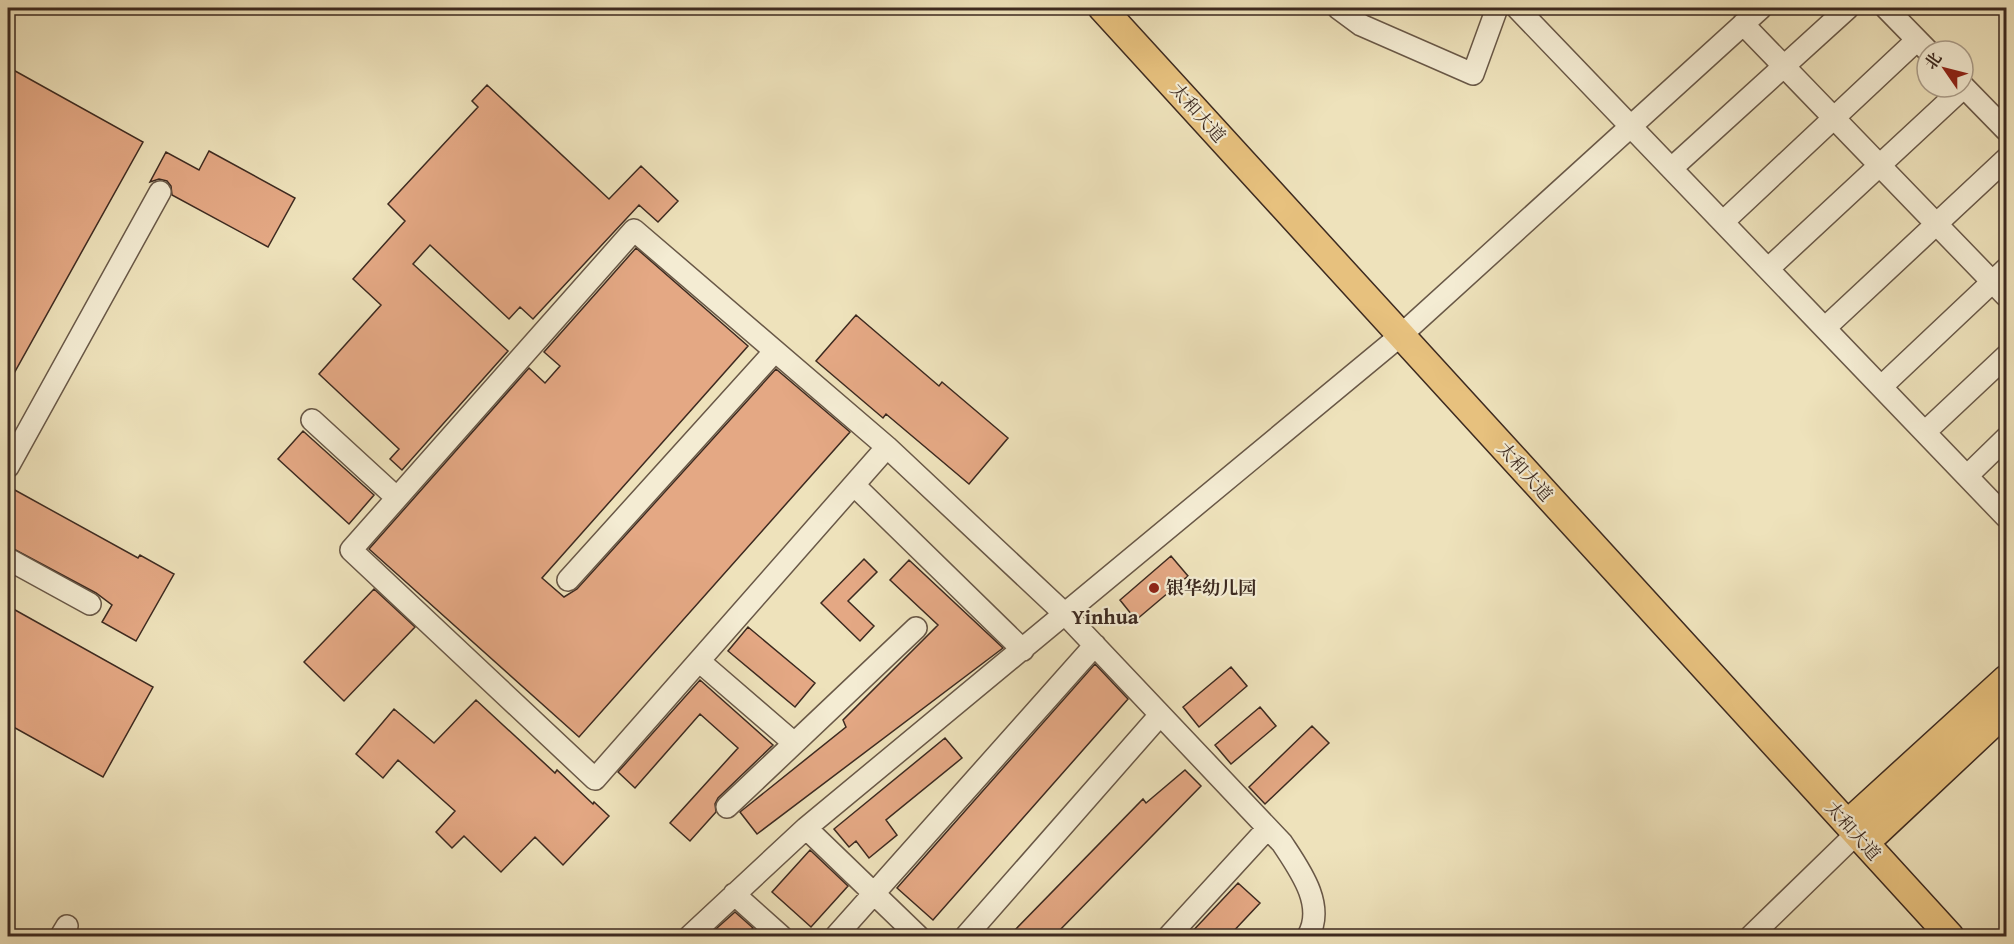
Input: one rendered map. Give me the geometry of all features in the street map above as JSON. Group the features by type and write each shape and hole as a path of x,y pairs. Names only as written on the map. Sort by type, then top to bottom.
{"main road":[{"name":"太和大道","path":"1102,8 1406,331 1863,827 1970,936"},
{"name":"太和大道","path":"1122,8 1406,331"},
{"path":"1863,827 2007,679"},
{"path":"1863,827 2007,711"},
{"name":"太和大道","path":"1863,827 1950,936"}],"street":[{"path":"1338,8 1360,26 1473,74 1497,8"},
{"path":"1517,8 1673,167 2007,517"},
{"path":"690,936 806,828 1066,615 1406,331 1761,8"},
{"path":"1673,167 1848,8"},
{"path":"1886,8 1916,39"},
{"path":"1743,24 1937,224 2002,282 1882,386"},
{"path":"1724,221 1834,118 1915,52"},
{"path":"1975,98 2007,130"},
{"path":"1769,268 1949,99"},
{"path":"1826,327 2007,159"},
{"path":"8,467 160,192"},
{"path":"887,447 595,779 351,550 634,230 887,447 1095,645 1282,843 1308,882 1315,925 1308,936"},
{"path":"568,580 775,351"},
{"path":"1925,432 2007,356"},
{"path":"312,420 397,498"},
{"path":"1967,476 2007,438"},
{"path":"854,485 1023,650"},
{"path":"8,559 90,604"},
{"path":"727,807 916,628"},
{"path":"836,936 1095,645"},
{"path":"699,661 794,743"},
{"path":"966,936 1160,715"},
{"path":"1751,936 1863,827"},
{"path":"806,828 918,936"},
{"path":"1169,936 1268,829"},
{"path":"735,894 779,936"}],"building":[{"path":"8,67 143,142 8,384"},
{"path":"487,85 609,199 641,166 678,201 658,222 639,205 533,319 520,307 509,319 430,245 413,264 508,351 402,470 390,459 399,449 319,374 381,305 353,279 405,221 388,204 478,107 472,101"},
{"path":"209,151 295,198 268,247 172,195 171,186 167,181 159,179 150,182 166,152 199,170"},
{"path":"636,248 748,346 542,578 564,597 577,589 776,369 850,432 579,737 369,549 529,368 545,383 560,366 544,352"},
{"path":"856,315 939,386 942,382 1008,438 969,484 886,414 883,418 816,361"},
{"path":"303,431 374,495 349,524 278,459"},
{"path":"13,489 138,558 140,555 174,574 136,641 102,622 112,605 96,593 8,546 8,499"},
{"name":"银华幼儿园","path":"1171,556 1188,576 1136,620 1120,600"},
{"path":"864,559 877,572 848,601 874,626 860,641 821,603"},
{"path":"909,560 1003,648 757,834 740,812 846,727 843,720 938,625 890,580"},
{"path":"374,589 415,627 344,701 304,662"},
{"path":"8,606 153,687 103,777 8,724"},
{"path":"748,627 815,683 795,707 728,651"},
{"path":"1095,664 1128,699 933,920 897,888"},
{"path":"1231,667 1247,686 1199,727 1183,707"},
{"path":"700,680 773,745 718,798 715,804 716,812 690,841 670,823 738,748 700,714 635,788 618,772"},
{"path":"476,700 555,773 557,770 609,816 563,865 535,837 501,872 464,836 452,848 436,832 455,811 398,760 383,778 356,754 394,709 434,743"},
{"path":"1260,707 1276,726 1231,764 1215,745"},
{"path":"1312,726 1329,743 1265,804 1249,787"},
{"path":"945,738 962,758 886,820 897,835 869,858 856,841 849,847 834,829"},
{"path":"1185,770 1201,786 1054,936 1009,936 1143,799 1146,803"},
{"path":"810,850 848,886 811,927 772,892"},
{"path":"1238,883 1260,903 1229,936 1188,936"},
{"path":"735,912 753,928 744,936 708,936"}],"place":[{"name":"银华幼儿园","path":"1154,588"}],"district":[{"name":"Yinhua","path":"1105,617"}]}
